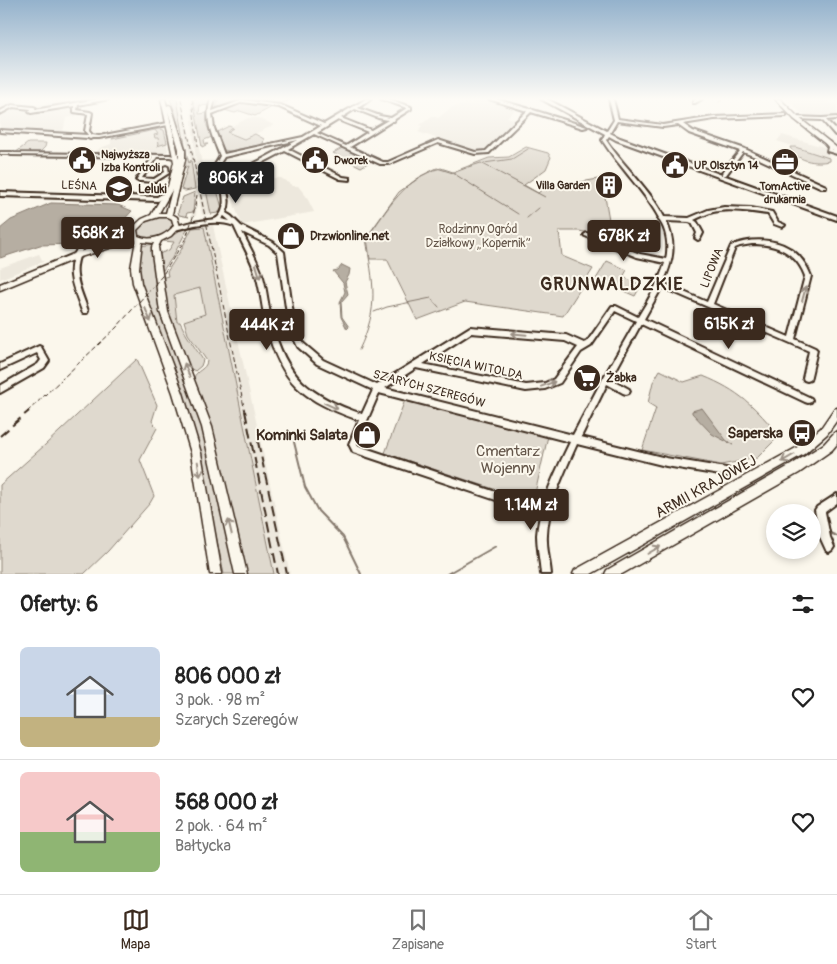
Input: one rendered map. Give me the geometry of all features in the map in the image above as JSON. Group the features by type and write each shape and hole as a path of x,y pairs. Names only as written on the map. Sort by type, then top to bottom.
{"main road":[{"path":"154,216 160,200 168,192 175,174 174,155 169,126"},
{"path":"169,215 182,160 182,149 170,126"},
{"path":"808,126 837,152"},
{"path":"810,126 837,146"},
{"path":"0,282 77,253 136,235 148,241 159,239 175,228 176,221 169,215 154,216 144,220 136,235 135,268 138,288 178,393 196,453 216,574"},
{"path":"0,287 77,253 136,235"},
{"path":"159,239 155,253 164,312 207,427 241,574"},
{"path":"114,242 131,244 136,252"},
{"name":"ARMII KRAJOWEJ","path":"579,574 800,451 821,434 837,414"},
{"path":"612,574 795,470 828,447 837,436"}],"street":[{"path":"88,126 87,131 90,138"},
{"path":"0,131 90,138 156,126"},
{"path":"210,126 222,156"},
{"path":"222,182 285,150 325,126"},
{"path":"355,126 372,132"},
{"path":"347,147 382,126"},
{"path":"314,133 382,163 388,163 438,141 475,153 487,152 514,126"},
{"path":"591,126 618,139 837,216"},
{"path":"546,574 542,536 544,520 553,492 575,438 660,284 668,261 671,243 661,219 608,135 598,126"},
{"path":"608,135 614,126"},
{"path":"683,126 697,135 743,150 824,187"},
{"path":"608,135 724,174 837,216"},
{"path":"213,222 222,218 227,206 222,182 214,170 222,156 305,138"},
{"path":"285,150 342,178 348,179"},
{"path":"724,174 743,150"},
{"path":"0,153 174,155"},
{"path":"156,156 138,179 154,181 167,173 166,168"},
{"name":"LEŚNA","path":"0,194 160,200"},
{"path":"661,219 690,220 710,211 752,210 770,213 776,223 782,225"},
{"path":"176,221 214,218 224,214"},
{"name":"SZARYCH SZEREGÓW","path":"224,214 231,217 236,225 271,243 281,252 292,328 305,350 337,372 377,389 666,462 726,472"},
{"path":"690,220 694,222 699,230 698,238"},
{"path":"175,228 213,222 227,222 236,225 256,263 272,334 289,373 298,384 320,401 364,418"},
{"path":"587,235 630,253 668,261"},
{"name":"LIPOWA","path":"709,305 733,247 750,242 783,247 789,251 808,276 791,341"},
{"path":"77,253 73,278 85,311"},
{"path":"660,284 813,350 807,378"},
{"name":"KSIĘCIA WITOLDA","path":"415,365 535,388 557,381 584,346 589,344 614,308 640,320"},
{"path":"640,320 808,400"},
{"path":"520,504 356,449 353,444 377,389 473,330 566,338 584,346"},
{"path":"0,367 39,349 45,361 41,366 0,390"},
{"path":"606,380 626,391"},
{"path":"829,547 825,538 820,510 837,498"}],"shaded area":[{"path":"0,126 64,126 63,132 58,135 0,131"},
{"path":"183,126 187,126 196,162 193,126 196,126 211,214 202,215 198,195 196,216 191,217 195,194 194,174"},
{"path":"272,126 244,139 226,132 232,128 230,127"},
{"path":"422,126 510,126 484,149 474,151 418,132"},
{"path":"156,130 164,131 168,150 162,156 94,154 100,148 111,144 111,138"},
{"path":"782,135 827,148 829,158 777,141"},
{"path":"251,171 263,172 274,178 281,178 293,186 298,186 306,196 314,212 242,225 227,187 232,181"},
{"path":"51,203 118,205 132,211 117,227 92,239 77,244 40,245 0,258 0,229 11,220"},
{"path":"213,225 290,574 274,574 204,226"},
{"path":"39,254 43,262 0,279 0,268"},
{"path":"342,265 350,269 345,282 348,294 341,302 342,317 349,327 347,329 341,317 340,302 345,292 343,283 333,271 338,270"},
{"path":"200,288 205,314 177,323 174,295"},
{"path":"702,408 726,440 733,445 712,434 692,413 692,411"}],"green space":[{"path":"178,126 182,126 189,163 191,160 195,189 185,191 181,189 188,166 184,168 185,159"},
{"path":"198,126 207,126 212,137 204,140 205,144 208,144 202,147"},
{"path":"229,126 233,128 227,132 244,139 255,134 264,139 263,144 230,151 223,150 217,132"},
{"path":"160,129 164,130 167,143 157,146 159,144 158,138 155,138 154,135 158,134 155,130 112,139 117,135"},
{"path":"28,143 46,143 39,153 15,153"},
{"path":"344,147 373,160 361,167 333,153"},
{"name":"Rodzinny Ogród Działkowy „Kopernik”","path":"526,147 548,153 551,157 546,169 524,185 538,193 549,184 564,185 598,179 606,181 604,191 612,237 579,231 559,231 562,256 593,269 563,316 465,302 417,320 387,259 370,259 367,238 398,196 428,172 441,168 453,172 489,158 509,157"},
{"path":"790,147 829,158 829,161 806,160 796,156"},
{"path":"214,188 217,190 222,208 218,213 211,214 206,190"},
{"path":"195,192 193,212 187,213 186,215 189,217 179,215 178,212 183,197"},
{"path":"167,217 173,221 173,226 166,234 155,237 138,235 137,230 146,221"},
{"path":"204,227 274,574 246,574 206,413 194,378 207,361 188,334 184,321 205,314 200,288 174,295 177,322 180,322 203,360 201,366 195,371 190,368 164,302 161,278 168,276 167,272 192,228"},
{"path":"188,228 172,258 160,274 159,254 169,250 174,242 164,241 182,229"},
{"path":"154,244 153,253 159,307 202,423 238,574 224,574 208,497 141,284 138,268 141,246"},
{"path":"607,261 627,270 623,277 641,285 635,296 596,279"},
{"path":"137,359 157,405 152,421 157,428 140,460 154,496 150,503 108,551 84,574 0,574 0,485"},
{"path":"660,370 684,382 703,376 726,387 746,400 779,436 757,458 721,465 642,450 656,408 648,403 653,382"},
{"name":"Cmentarz Wojenny","path":"405,400 548,436 533,502 385,453"}],"waterway":[{"path":"484,163 512,159 528,149"},
{"path":"468,167 481,163 545,197"},
{"path":"421,176 437,168 453,173"},
{"path":"453,173 466,168"},
{"path":"453,173 518,214"},
{"path":"359,350 370,320 373,295 366,238 399,192 419,178"},
{"path":"527,218 539,208"},
{"path":"374,312 387,307 431,298 439,307"},
{"path":"294,442 305,487 318,511 343,537 361,574"},
{"path":"830,533 837,536"},
{"path":"447,574 496,546"}],"railway":[{"path":"186,126 245,412"},
{"path":"195,126 198,146"},
{"path":"27,412 116,328 162,276 186,238 193,217 197,195"},
{"path":"0,436 29,411"},
{"path":"245,411 278,574"},
{"path":"258,442 287,574"}],"place":[{"name":"Najwyższa Izba Kontroli","path":"82,160"},
{"name":"Dworek","path":"315,160"},
{"name":"TomActive drukarnia","path":"785,162"},
{"name":"UP Olsztyn 14","path":"675,165"},
{"name":"Villa Garden","path":"609,185"},
{"name":"Leluki","path":"119,189"},
{"name":"Drzwionline.net","path":"291,236"},
{"name":"Żabka","path":"587,378"},
{"name":"Saperska","path":"802,433"},
{"name":"Kominki Salata","path":"367,435"}],"district":[{"name":"GRUNWALDZKIE","path":"612,284"}]}
